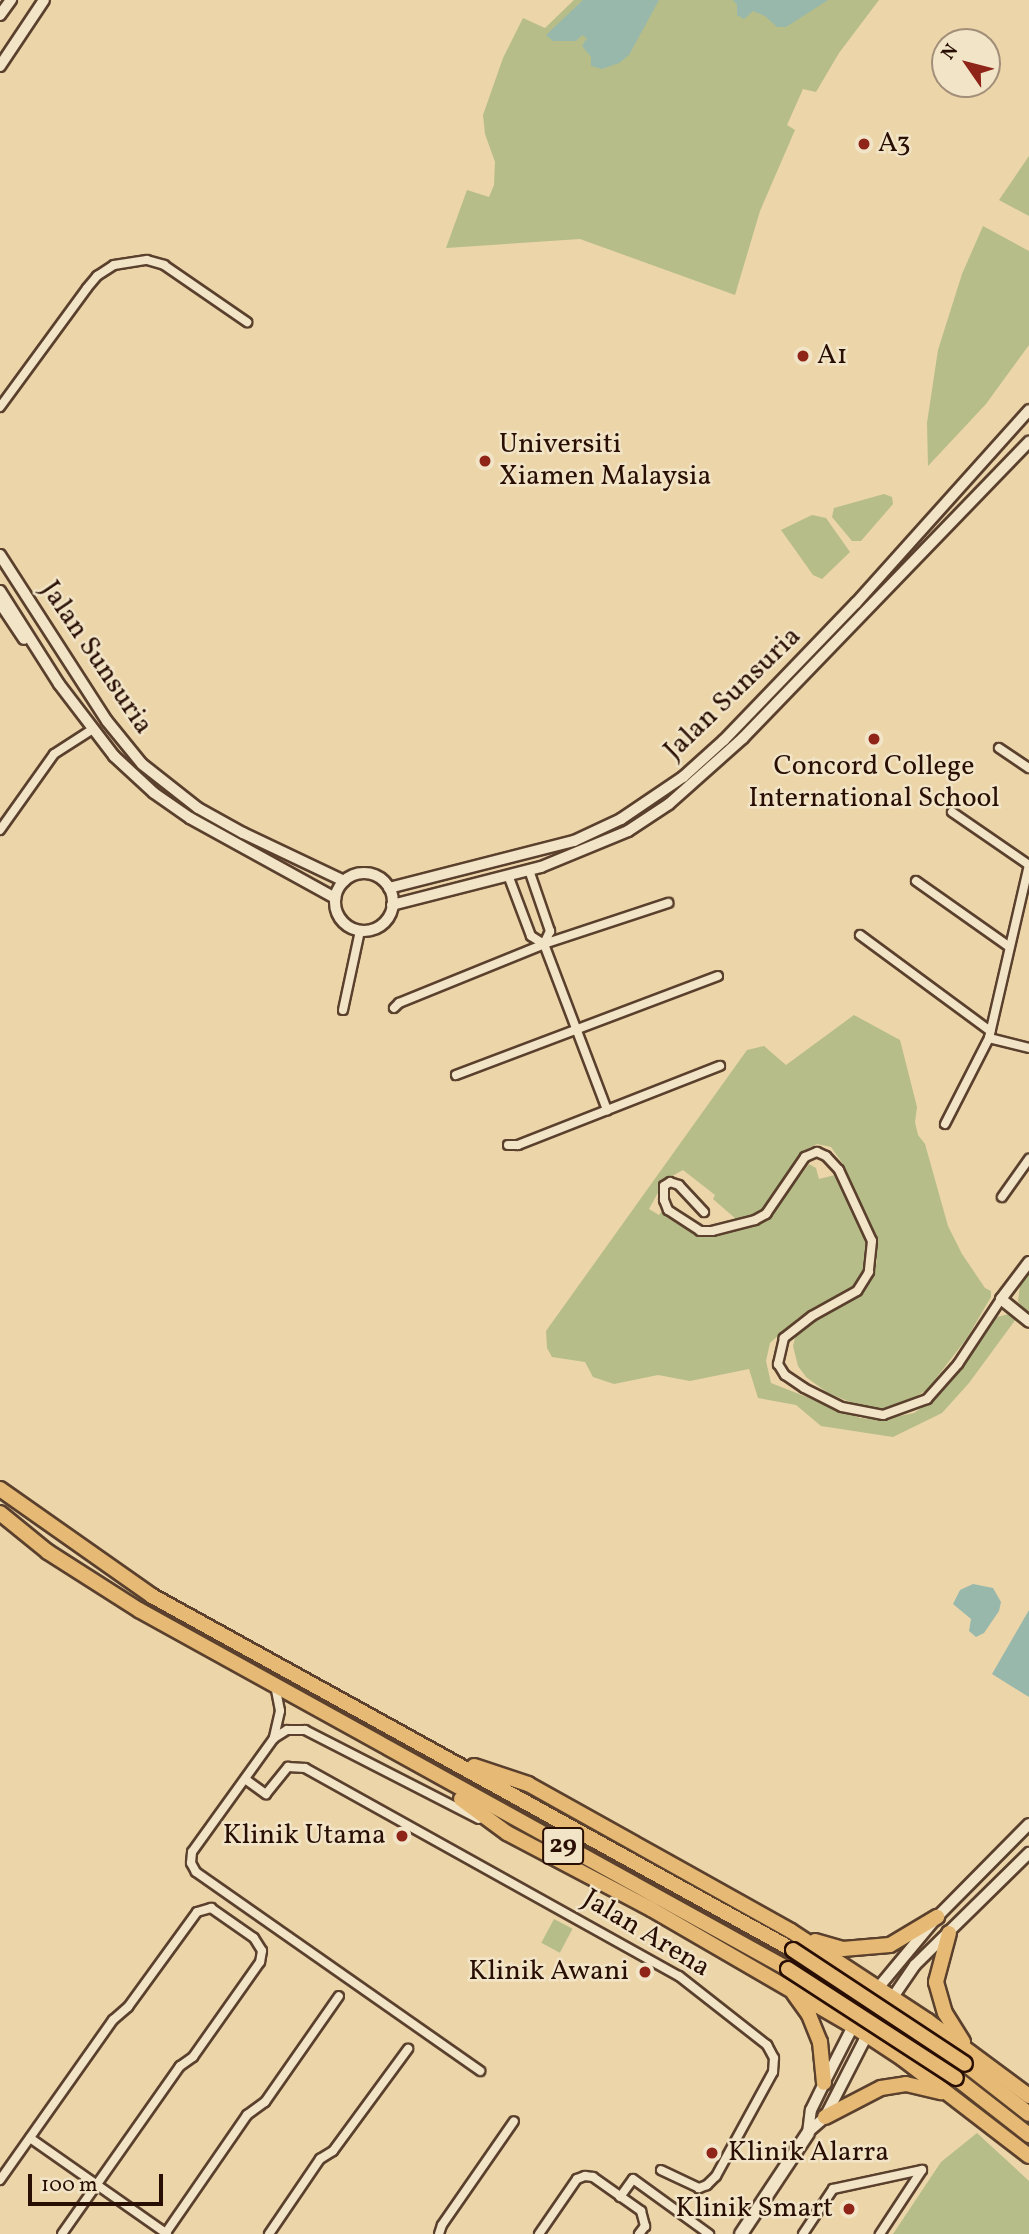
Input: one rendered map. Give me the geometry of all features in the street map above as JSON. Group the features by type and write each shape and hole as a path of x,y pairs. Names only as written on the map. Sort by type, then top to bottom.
{"highway":[{"name":"29","path":"0,1489 152,1596 793,1950 967,2058 1029,2114"},
{"name":"29","path":"0,1513 48,1552 139,1610 414,1765 788,1969 956,2078 1029,2135"},
{"path":"436,1753 528,1784 791,1931 928,2021 967,2058 1029,2096"},
{"path":"414,1765 507,1833 651,1909 853,2026 903,2059 1029,2156"},
{"path":"791,1931 822,1944 843,1949 867,1948 890,1945 937,1917"},
{"path":"948,1933 936,1973 937,1990 967,2058"},
{"path":"811,2002 835,2004 844,1995 849,1982 846,1971 836,1960"},
{"path":"792,1991 809,2015 820,2042 824,2083"},
{"path":"903,2059 893,2042 898,2031 907,2021 928,2021"},
{"path":"825,2117 881,2088 906,2084 940,2091 959,2101"}],"main road":[{"path":"741,2234 808,2133"}],"street":[{"path":"0,15 10,0"},
{"path":"0,66 44,0"},
{"path":"0,407 87,288 97,276 114,265 147,260 164,265 247,322"},
{"name":"Jalan Sunsuria","path":"389,888 574,841 621,819 683,777 724,740 856,603 1029,411"},
{"name":"Jalan Sunsuria","path":"393,905 529,870 628,831 697,781 743,738 1029,442"},
{"name":"Jalan Sunsuria","path":"0,555 107,721 142,764 198,808 243,833 344,881"},
{"name":"Jalan Sunsuria","path":"0,591 59,684 93,729 114,756 154,793 181,812 335,898"},
{"path":"0,603 59,684"},
{"path":"0,830 54,754 93,729"},
{"path":"999,748 1029,768"},
{"path":"945,1124 990,1034 1008,946 1029,865 952,812"},
{"path":"529,870 550,931 544,944"},
{"path":"359,873 368,873 384,881 389,888 393,905 390,914 378,927 360,931 344,923 338,916 335,898 344,881 359,873"},
{"path":"508,875 531,936 544,944 607,1110"},
{"path":"916,881 1008,946"},
{"path":"394,1008 399,1003 544,944 668,902"},
{"path":"343,1010 360,931"},
{"path":"860,935 990,1034 1029,1048"},
{"path":"456,1075 718,976"},
{"path":"508,1145 518,1145 720,1066"},
{"path":"704,1212 679,1185 670,1182 664,1186 664,1200 668,1210 700,1231 712,1231 755,1220 766,1214 780,1198 797,1166 805,1157 817,1152 827,1156 839,1170 872,1241 869,1272 857,1291 794,1328 784,1338 778,1364 785,1375 804,1388 842,1407 884,1415 927,1399 958,1364 1029,1262"},
{"path":"1002,1197 1029,1159"},
{"path":"1001,1299 1029,1322"},
{"path":"275,1685 280,1711 274,1738 192,1852 191,1863 196,1872 480,2071"},
{"path":"274,1738 287,1730 305,1730 507,1833"},
{"name":"Jalan Arena","path":"245,1779 266,1794 288,1767 305,1768 679,1976 767,2045 774,2058 773,2072 716,2175 707,2185 699,2188 661,2170"},
{"path":"808,2133 811,2110 824,2083 853,2026 878,1988 937,1917 1029,1824"},
{"path":"808,2133 825,2117 867,2035 915,1965 1029,1853"},
{"path":"0,2180 113,2020 128,2007 197,1912 211,1908 254,1938 262,1951 260,1962 193,2057 180,2066 62,2234"},
{"path":"30,2138 166,2234 247,2115 265,2102 340,1996"},
{"path":"269,2234 320,2159 333,2151 408,2049"},
{"path":"439,2234 442,2225 514,2121"},
{"path":"803,2234 833,2189 922,2170 880,2234"},
{"path":"539,2234 577,2179 585,2176 593,2177 640,2211 645,2226 639,2234"},
{"path":"620,2197 633,2179 709,2234"}],"green space":[{"path":"574,0 879,0 839,53 816,92 803,89 787,125 795,130 760,211 735,295 580,239 446,248 467,190 489,197 494,185 495,162 485,134 483,115 503,58 523,18 545,28"},
{"path":"1029,156 1029,216 999,200"},
{"path":"983,226 1029,251 1029,345 986,404 928,466 927,423 938,350 962,274"},
{"path":"884,494 892,497 893,504 861,541 852,541 832,517 834,508"},
{"path":"812,515 826,518 850,552 822,579 813,575 781,530"},
{"path":"854,1015 900,1040 917,1107 915,1122 918,1135 925,1144 948,1226 962,1254 985,1288 991,1291 991,1297 967,1338 927,1390 901,1405 887,1409 865,1408 828,1393 806,1377 798,1366 793,1346 796,1334 863,1291 873,1277 877,1260 876,1243 865,1212 843,1164 831,1147 817,1144 803,1151 768,1205 753,1218 736,1219 713,1199 715,1195 683,1170 665,1180 649,1209 659,1215 662,1211 686,1228 705,1235 756,1226 769,1218 809,1164 816,1168 819,1179 835,1175 866,1245 864,1272 858,1283 798,1318 770,1343 766,1361 771,1383 860,1418 880,1420 914,1413 936,1398 950,1383 992,1322 997,1317 1009,1314 1016,1319 969,1383 942,1413 893,1437 821,1426 796,1405 758,1398 749,1369 690,1381 658,1375 614,1384 593,1377 585,1362 552,1357 547,1348 546,1331 747,1050 764,1046 786,1065"},
{"path":"1029,1273 1029,1318 1018,1301 1020,1286"},
{"path":"554,1919 573,1929 560,1953 541,1943"},
{"path":"977,2133 1029,2181 1029,2234 893,2234 941,2162"}],"shaded area":[{"path":"583,0 659,0 629,55 619,63 602,69 591,66 591,57 582,46 587,38 582,35 576,41 553,41 546,35"},
{"path":"733,0 828,0 786,27 777,27 765,16 753,11 744,19 737,15 737,5"},
{"path":"973,1584 993,1588 1001,1602 999,1611 984,1633 976,1637 969,1631 971,1619 953,1604 960,1590"},
{"path":"1029,1610 1029,1697 992,1674"}],"place":[{"name":"A3","path":"864,144"},
{"name":"A1","path":"803,356"},
{"name":"Universiti Xiamen Malaysia","path":"485,461"},
{"name":"Concord College International School","path":"874,739"},
{"name":"Klinik Utama","path":"402,1836"},
{"name":"Klinik Awani","path":"645,1972"},
{"name":"Klinik Alarra","path":"712,2153"},
{"name":"Klinik Smart","path":"849,2209"}]}
